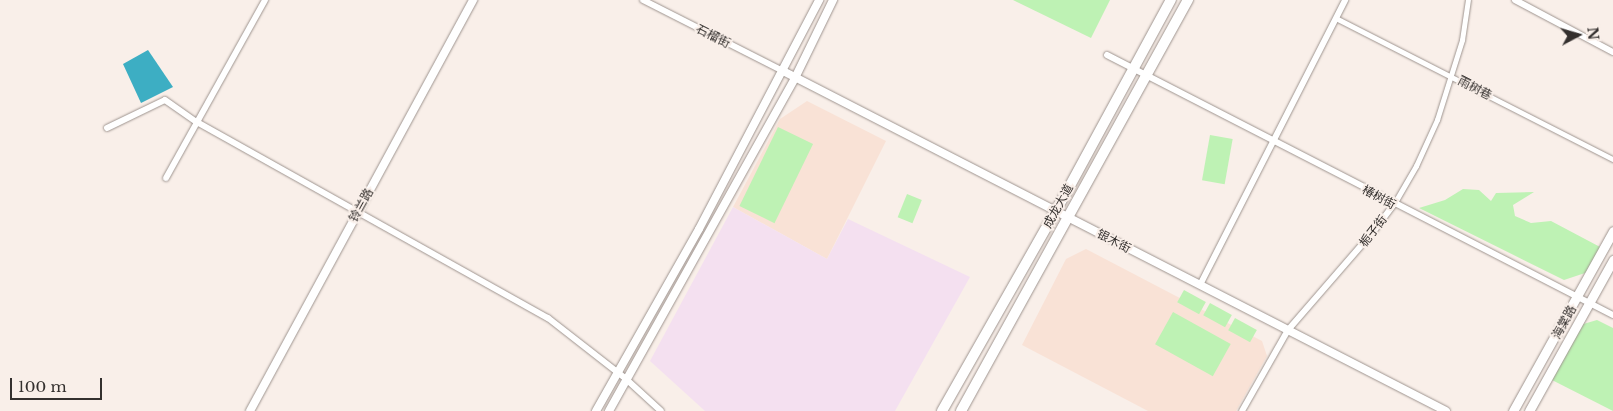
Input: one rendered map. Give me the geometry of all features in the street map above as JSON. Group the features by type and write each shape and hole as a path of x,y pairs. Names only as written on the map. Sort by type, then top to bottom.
{"highway":[{"name":"成龙大道","path":"942,411 1056,211 1171,0"},
{"name":"成龙大道","path":"960,411 1069,218 1188,0"}],"main road":[{"name":"海棠路","path":"1514,411 1613,232"},
{"name":"海棠路","path":"1529,411 1613,260"}],"street":[{"path":"166,178 264,0"},
{"name":"铃兰路","path":"250,411 473,0"},
{"name":"石榴街","path":"643,0 783,72"},
{"path":"596,411 699,229 783,72 819,0"},
{"path":"608,411 795,78 833,0"},
{"path":"1200,285 1345,0"},
{"name":"栀子街","path":"1242,411 1288,330 1373,232 1394,204 1420,159 1437,120 1452,76 1462,40 1468,0"},
{"path":"1515,0 1613,52"},
{"name":"雨树巷","path":"1336,18 1613,159"},
{"name":"椿树街","path":"1106,55 1147,74 1394,204 1613,315"},
{"name":"银木街","path":"783,72 1446,411"},
{"path":"106,128 165,100 198,122 548,318 617,374 626,379 661,411"}],"shaded area":[{"path":"807,101 886,141 827,259 733,207 780,119"},
{"path":"733,207 827,259 848,219 970,277 895,411 705,411 650,361"},
{"path":"1086,249 1262,341 1267,356 1236,411 1148,411 1022,345 1066,259"}],"green space":[{"path":"1013,0 1110,0 1091,38"},
{"path":"778,127 813,144 774,223 739,206"},
{"path":"1210,135 1233,139 1225,184 1202,180"},
{"path":"1463,189 1479,190 1491,201 1496,193 1534,192 1513,205 1515,216 1531,223 1551,221 1602,248 1588,272 1564,280 1419,208 1445,200"},
{"path":"907,194 922,200 912,223 898,217"},
{"path":"1184,290 1206,302 1199,314 1177,302"},
{"path":"1210,303 1232,315 1225,327 1203,315"},
{"path":"1173,312 1231,344 1213,376 1155,344"},
{"path":"1235,318 1257,330 1250,342 1228,330"},
{"path":"1597,320 1613,328 1613,411 1550,379 1580,325"}],"water":[{"path":"148,50 173,87 141,103 123,64"}]}
